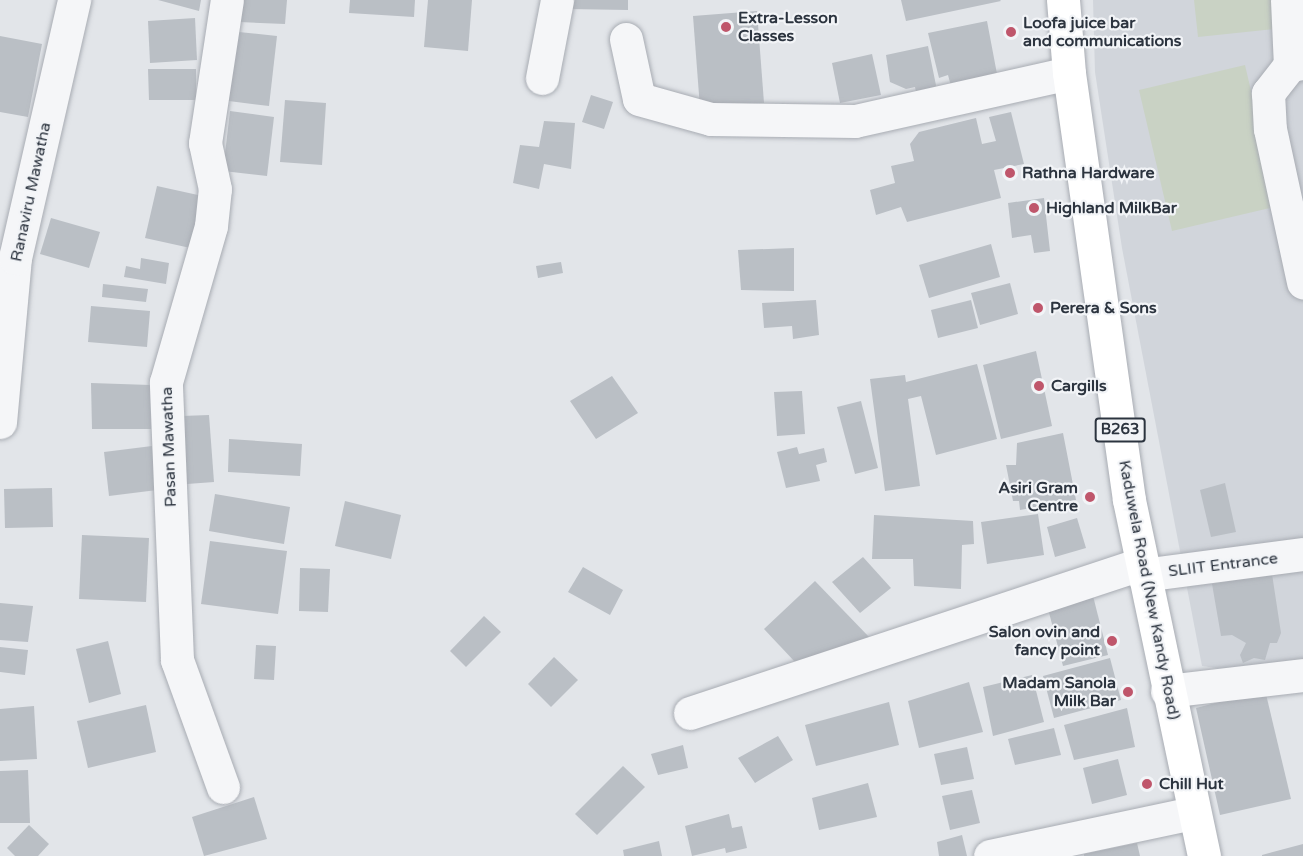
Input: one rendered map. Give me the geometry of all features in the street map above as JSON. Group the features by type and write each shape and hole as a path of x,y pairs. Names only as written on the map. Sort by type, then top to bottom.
{"main road":[{"name":"Kaduwela Road (New Kandy Road)","path":"1063,0 1069,73 1142,570 1204,856"}],"street":[{"name":"Ranaviru Mawatha","path":"0,422 15,258 74,0"},
{"name":"Pasan Mawatha","path":"223,787 177,660 166,382 211,226 215,189 205,143 227,0"},
{"path":"542,78 557,0"},
{"path":"1287,0 1296,64 1268,93 1270,129 1303,282"},
{"path":"626,39 639,99 711,119 855,121 1069,73"},
{"name":"SLIIT Entrance","path":"690,713 1142,570 1303,554"},
{"path":"1167,691 1303,675"},
{"path":"990,856 1193,813"}],"shaded area":[{"path":"1093,0 1303,0 1303,665 1230,670 1202,666 1122,248 1095,72"}],"green space":[{"path":"1194,0 1272,0 1275,29 1198,37"},
{"path":"1245,65 1278,206 1172,231 1139,90"}],"building":[{"path":"158,0 201,0 199,11"},
{"path":"240,0 287,0 285,24 239,22"},
{"path":"350,0 415,0 414,17 349,13"},
{"path":"428,0 472,0 468,51 424,47"},
{"path":"568,0 628,0 628,10 568,9"},
{"path":"901,0 1000,0 1001,1 906,21"},
{"path":"757,11 764,103 700,108 693,16"},
{"path":"195,18 197,60 150,63 148,21"},
{"path":"987,21 997,74 951,86 948,75 939,78 928,33"},
{"path":"229,31 277,36 269,106 221,100"},
{"path":"0,36 42,44 28,117 0,112"},
{"path":"928,46 939,100 919,106 915,87 906,89 890,82 886,55"},
{"path":"872,54 881,95 840,103 832,63"},
{"path":"148,69 196,69 196,100 149,100"},
{"path":"591,95 613,102 604,129 582,122"},
{"path":"285,100 326,103 322,165 280,162"},
{"path":"230,111 274,117 267,176 223,171"},
{"path":"1011,112 1024,164 994,170 1001,198 907,222 901,207 876,215 870,190 895,183 891,166 914,161 910,144 919,132 976,118 982,144 996,141 989,117"},
{"path":"544,121 575,123 571,169 544,164 539,189 513,183 520,145 539,147"},
{"path":"157,186 207,197 195,249 145,238"},
{"path":"1044,198 1050,251 1034,253 1031,235 1012,238 1008,203"},
{"path":"51,218 100,232 89,268 40,254"},
{"path":"991,244 1000,277 929,298 919,265"},
{"path":"794,248 794,291 741,290 738,250"},
{"path":"141,258 169,263 166,284 124,277 126,266 140,269"},
{"path":"561,262 563,273 538,278 536,266"},
{"path":"1010,283 1018,314 980,325 971,293"},
{"path":"103,284 148,289 146,302 102,297"},
{"path":"816,300 819,335 793,339 792,326 764,328 762,303"},
{"path":"971,300 978,328 938,338 931,310"},
{"path":"91,306 150,311 147,347 88,342"},
{"path":"1036,351 1052,426 1001,439 983,365"},
{"path":"977,364 997,439 936,455 921,396 908,399 920,486 885,491 870,379 905,375 906,382"},
{"path":"612,376 638,413 596,439 570,401"},
{"path":"91,383 150,385 151,429 92,429"},
{"path":"802,391 805,434 777,436 774,392"},
{"path":"861,401 878,468 855,474 837,407"},
{"path":"209,415 214,482 187,484 182,416"},
{"path":"1063,433 1076,500 1020,510 1019,501 1013,501 1006,465 1016,465 1017,443"},
{"path":"229,439 302,444 300,476 228,472"},
{"path":"152,446 157,490 109,496 104,452"},
{"path":"797,447 799,454 824,448 827,462 816,465 820,481 786,488 777,452"},
{"path":"1225,483 1236,532 1211,537 1200,490"},
{"path":"52,488 53,527 5,528 4,489"},
{"path":"215,494 290,507 284,544 209,531"},
{"path":"345,501 401,515 391,559 335,546"},
{"path":"1038,514 1044,555 987,564 981,522"},
{"path":"874,515 973,521 974,544 962,545 961,589 914,586 913,559 872,559"},
{"path":"1077,518 1086,548 1055,557 1047,527"},
{"path":"82,535 149,538 146,602 79,599"},
{"path":"210,541 287,551 278,614 201,604"},
{"path":"863,557 891,588 860,613 832,582"},
{"path":"583,567 623,590 610,615 568,592"},
{"path":"300,568 330,569 328,612 299,611"},
{"path":"1272,574 1281,633 1277,643 1270,643 1265,660 1254,658 1243,663 1240,655 1246,643 1232,635 1221,636 1212,584"},
{"path":"815,581 871,639 795,662 764,629"},
{"path":"1092,592 1108,655 1063,666 1047,605"},
{"path":"0,603 33,606 28,642 0,640"},
{"path":"484,616 501,632 466,667 450,651"},
{"path":"108,641 121,694 89,703 76,649"},
{"path":"256,645 276,646 274,680 254,679"},
{"path":"0,647 28,650 25,675 0,672"},
{"path":"554,657 578,680 551,707 528,684"},
{"path":"1110,658 1121,700 1054,718 1043,676"},
{"path":"1032,675 1044,722 993,736 983,687"},
{"path":"969,682 983,732 919,748 908,701"},
{"path":"1265,690 1291,799 1220,815 1196,708"},
{"path":"889,702 899,745 816,766 805,725"},
{"path":"146,705 156,752 88,768 77,721"},
{"path":"34,706 37,759 0,761 0,709"},
{"path":"1127,708 1135,747 1074,760 1064,725"},
{"path":"1054,728 1061,755 1015,765 1008,739"},
{"path":"778,736 793,760 755,783 738,758"},
{"path":"683,745 688,768 658,775 651,754"},
{"path":"967,747 974,779 941,785 934,754"},
{"path":"1118,759 1127,795 1092,804 1083,768"},
{"path":"623,766 645,787 597,835 575,814"},
{"path":"28,770 30,823 0,823 0,771"},
{"path":"868,783 877,817 819,830 812,798"},
{"path":"972,790 980,823 950,830 942,796"},
{"path":"254,797 267,839 204,856 192,817"},
{"path":"729,814 732,828 742,826 747,848 726,853 725,848 692,856 685,826"},
{"path":"29,825 49,844 38,856 15,856 7,848"},
{"path":"962,835 967,856 939,856 937,842"},
{"path":"659,841 662,856 624,856 623,850"},
{"path":"1137,843 1140,856 1084,856 1084,854"},
{"path":"1303,844 1303,856 1262,856 1262,855"}],"place":[{"name":"Extra-Lesson Classes","path":"726,27"},
{"name":"Loofa juice bar and communications","path":"1011,32"},
{"name":"Rathna Hardware","path":"1010,173"},
{"name":"Highland MilkBar","path":"1034,208"},
{"name":"Perera & Sons","path":"1038,308"},
{"name":"Cargills","path":"1039,386"},
{"name":"Asiri Gram Centre","path":"1090,497"},
{"name":"Salon ovin and fancy point","path":"1112,641"},
{"name":"Madam Sanola Milk Bar","path":"1128,692"},
{"name":"Chill Hut","path":"1147,784"}]}
